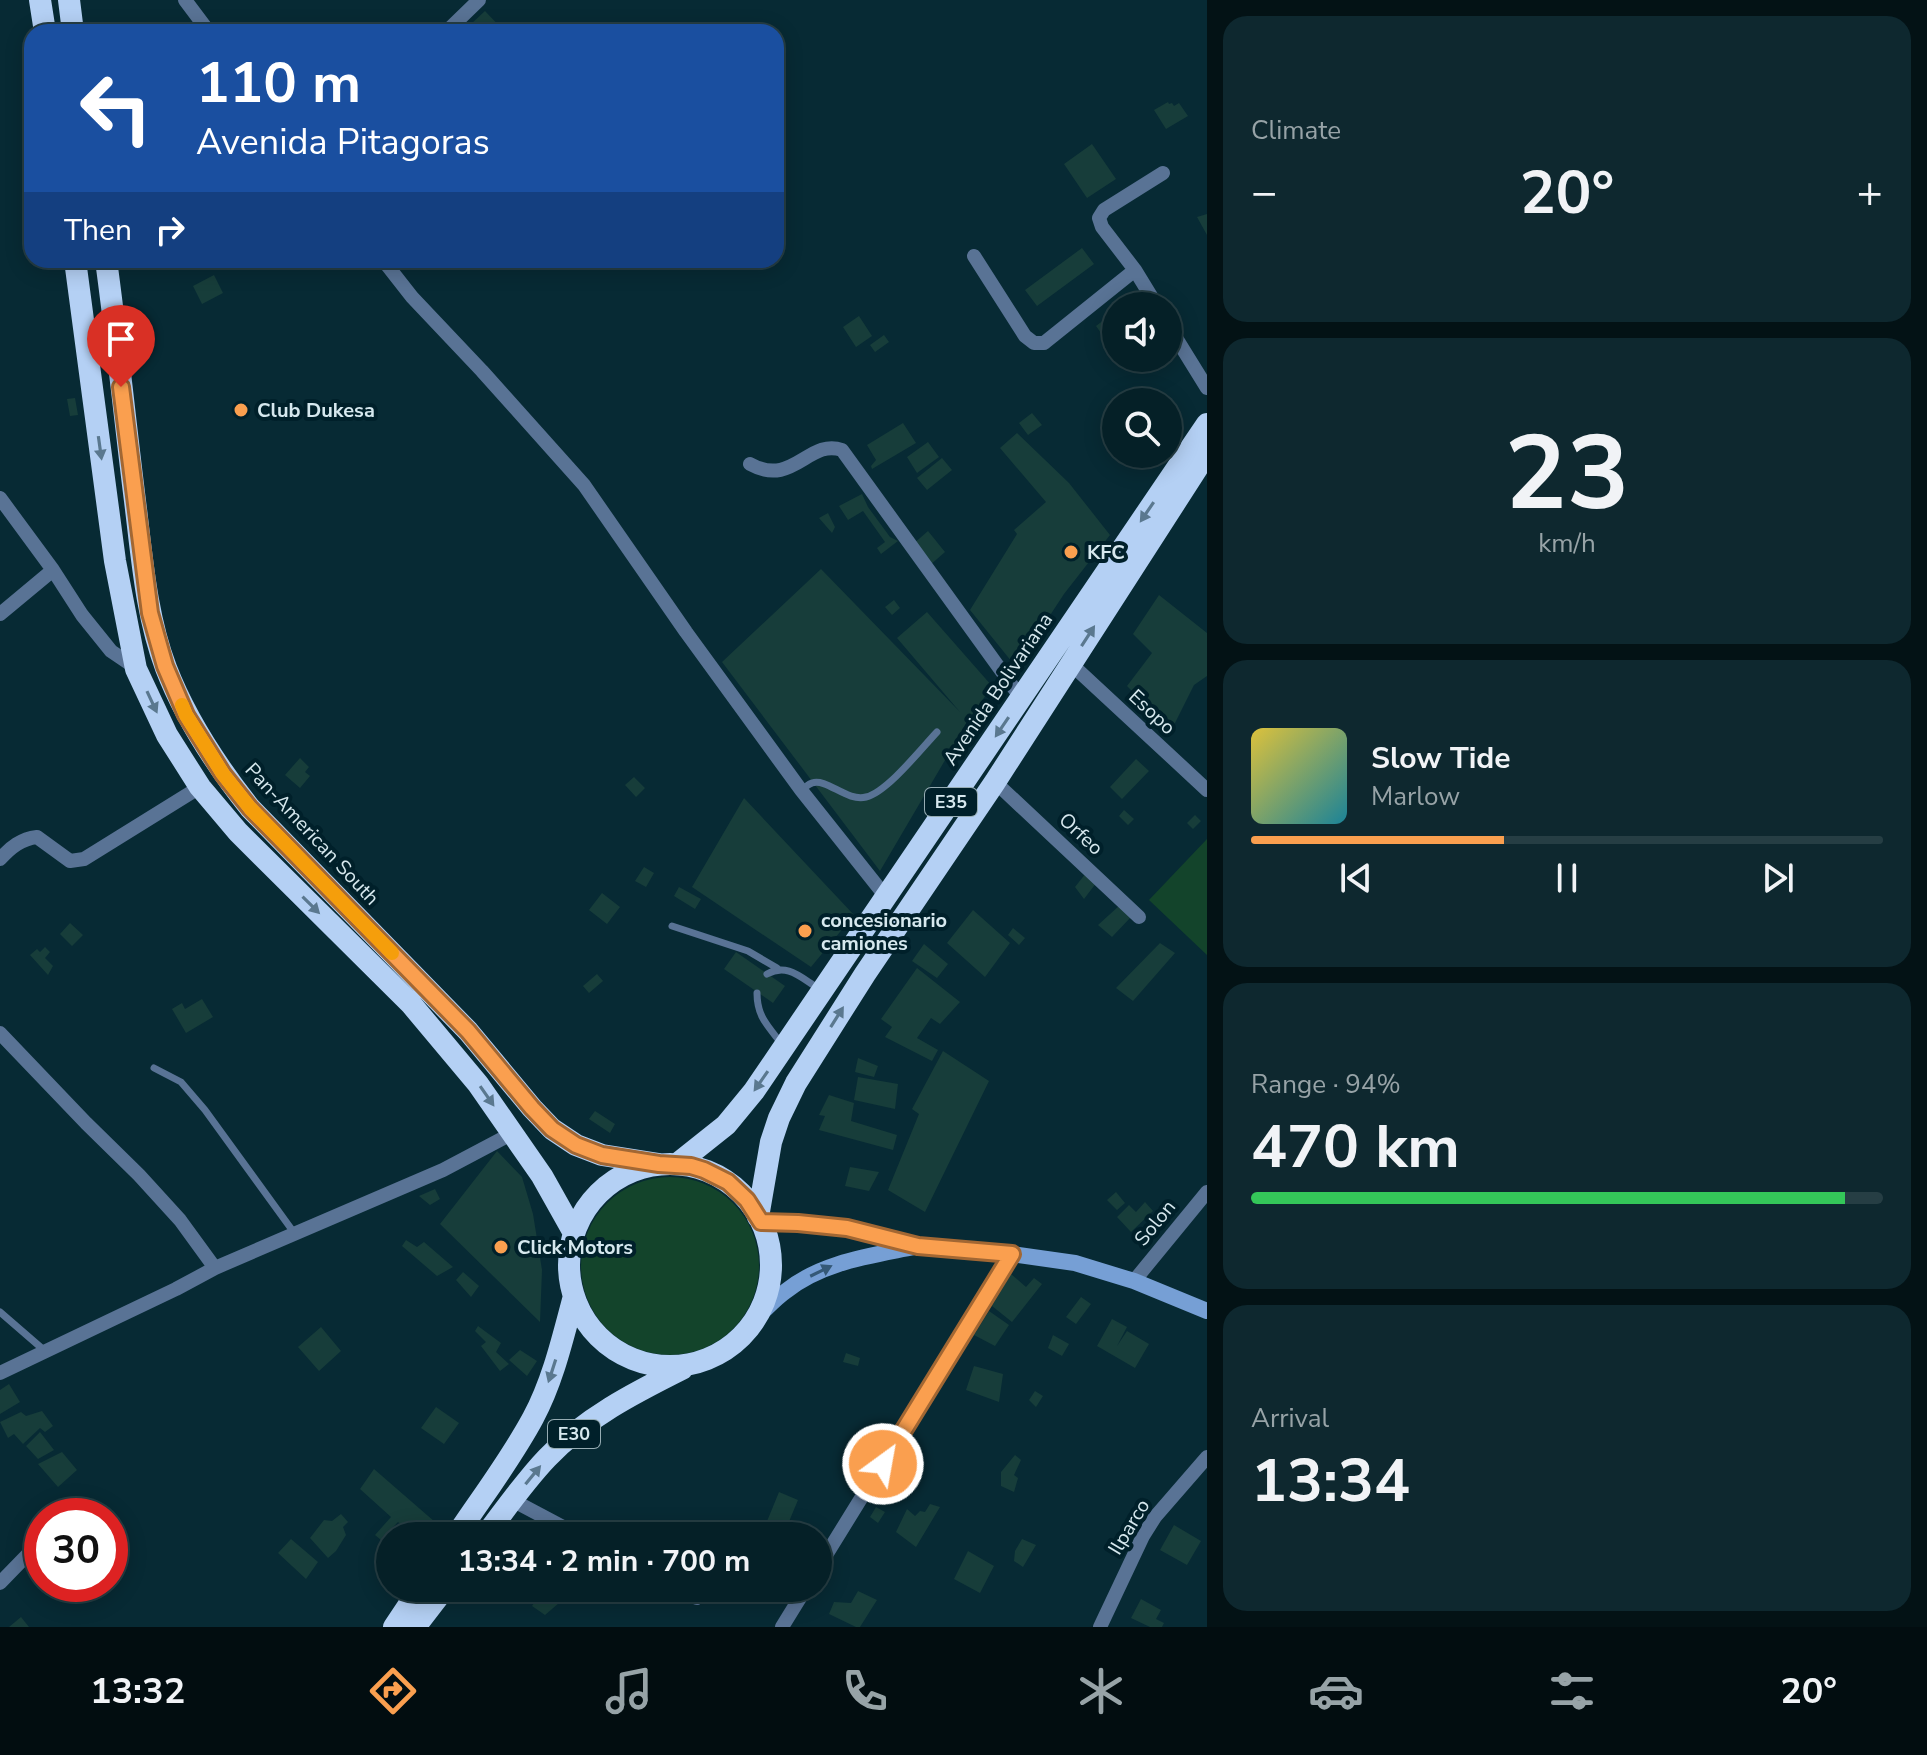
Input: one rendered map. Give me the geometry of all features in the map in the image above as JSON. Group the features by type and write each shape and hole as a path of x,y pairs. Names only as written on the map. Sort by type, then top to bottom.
{"highway":[{"path":"40,0 44,24"},
{"path":"69,0 72,24"},
{"path":"76,268 115,561 136,669 167,735 200,787 238,832 411,1004 478,1084 542,1176 574,1233"},
{"name":"Pan-American South","path":"109,268 150,613 165,666 186,715 223,774 250,808 468,1031 552,1129 576,1145 602,1155 668,1164"},
{"name":"Avenida Bolivariana","path":"668,1164 710,1139 739,1111 785,1048 1207,424"},
{"name":"E35","path":"760,1219 771,1142 796,1083 1207,453"},
{"name":"E35","path":"668,1164 704,1170 728,1182 747,1200 760,1219 769,1245 771,1269 767,1293 758,1316 729,1348 690,1365 661,1366 632,1359 607,1344 587,1322 574,1296 569,1275 574,1233 587,1207 606,1186 631,1171 668,1164"},
{"name":"E30","path":"466,1522 534,1416 548,1385 574,1296"},
{"name":"E30","path":"496,1522 546,1459 567,1439 631,1394 690,1365"},
{"path":"394,1627 411,1602"},
{"path":"416,1626 434,1602"}],"main road":[{"path":"760,1219 847,1228 918,1246 1075,1263 1134,1281 1207,1311"},
{"path":"758,1316 787,1289 829,1267 918,1246"}],"street":[{"path":"185,0 203,24"},
{"path":"454,24 479,0"},
{"path":"1148,292 1102,227 1099,218 1104,210 1163,173"},
{"path":"974,256 1025,336 1034,343 1044,343 1135,270"},
{"path":"389,268 412,297 584,485 801,790 886,897"},
{"path":"1182,348 1207,388"},
{"path":"750,464 760,470 783,471 823,449 834,447 842,450 1021,698"},
{"path":"0,498 82,615 111,651 136,669"},
{"path":"0,614 53,570"},
{"name":"Esopo","path":"1070,663 1207,790"},
{"name":"Orfeo","path":"995,782 1139,917"},
{"path":"0,859 25,839 37,837 70,861 84,859 200,787"},
{"path":"0,1033 139,1175 180,1220 215,1268"},
{"path":"0,1373 215,1268 443,1170 513,1133"},
{"name":"Solon","path":"1134,1281 1207,1192"},
{"path":"832,1545 1012,1254"},
{"name":"Ilparco","path":"1100,1627 1155,1517 1207,1458"},
{"path":"512,1500 554,1522"},
{"path":"0,1583 24,1558"},
{"path":"782,1627 797,1602"}],"lane":[{"path":"801,790 812,783 822,783 840,793 863,798 881,791 937,732"},
{"path":"672,926 748,951 777,968 792,972 823,992"},
{"path":"767,974 777,968"},
{"path":"757,993 761,1017 785,1048"},
{"path":"154,1068 181,1082 205,1110 295,1234"},
{"path":"0,1312 47,1352"}],"green space":[{"path":"1207,839 1207,955 1149,900"},
{"path":"670,1177 704,1183 733,1203 753,1232 759,1266 753,1300 733,1329 704,1349 670,1355 636,1349 607,1329 587,1300 581,1266 587,1232 607,1203 636,1183"}],"building":[{"path":"485,11 497,24 471,24"},
{"path":"1168,102 1174,106 1179,103 1188,116 1166,129 1154,110"},
{"path":"1092,144 1116,179 1087,198 1064,164"},
{"path":"1207,214 1207,235 1197,217"},
{"path":"1082,248 1094,264 1037,306 1025,290"},
{"path":"214,275 223,293 202,304 193,286"},
{"path":"859,316 872,336 856,347 843,327"},
{"path":"884,335 889,342 875,352 870,345"},
{"path":"75,398 78,415 70,416 67,399"},
{"path":"1032,413 1042,425 1028,435 1019,423"},
{"path":"903,423 916,443 872,469 876,460 867,445"},
{"path":"1017,433 1069,483 1110,535 1064,594 1016,667 970,610 1017,534 1014,530 1046,502 1000,448"},
{"path":"928,442 939,457 917,473 907,457"},
{"path":"942,458 952,470 927,490 917,478"},
{"path":"862,494 890,537 898,541 881,554 877,548 885,542 863,511 848,520 839,506"},
{"path":"828,513 835,527 832,533 819,518"},
{"path":"928,531 945,552 929,566 912,545"},
{"path":"821,569 960,712 897,638 927,612 992,686 968,721 880,871 722,662"},
{"path":"1159,595 1207,633 1207,676 1194,685 1171,731 1127,686 1152,653 1133,634"},
{"path":"894,600 900,608 892,615 885,607"},
{"path":"300,758 309,767 305,772 310,776 300,788 285,775"},
{"path":"1136,759 1149,771 1122,799 1110,787"},
{"path":"634,777 645,788 636,797 625,785"},
{"path":"744,798 854,915 811,967 692,887"},
{"path":"1124,810 1134,819 1128,825 1119,816"},
{"path":"1195,815 1201,821 1193,829 1187,823"},
{"path":"644,867 654,873 646,887 635,881"},
{"path":"1086,873 1097,882 1084,899 1075,887"},
{"path":"679,887 701,899 695,909 674,896"},
{"path":"602,893 620,907 607,924 589,910"},
{"path":"1120,905 1131,917 1112,937 1098,925"},
{"path":"973,910 1010,943 985,977 947,943"},
{"path":"70,923 83,935 72,946 60,934"},
{"path":"1013,928 1025,938 1019,945 1008,935"},
{"path":"1160,943 1175,953 1133,1001 1116,988"},
{"path":"924,944 948,964 937,978 912,961"},
{"path":"45,947 50,952 45,958 53,966 48,975 30,955"},
{"path":"736,952 785,986 773,1003 724,969"},
{"path":"917,968 960,1002 940,1024 931,1018 917,1038 938,1050 932,1061 885,1037 892,1027 881,1019"},
{"path":"597,974 603,981 589,993 583,986"},
{"path":"202,999 213,1017 186,1033 172,1009 182,1003 185,1009"},
{"path":"943,1051 989,1081 925,1212 888,1190 919,1114 912,1109"},
{"path":"858,1058 878,1066 874,1077 855,1072"},
{"path":"858,1077 898,1084 895,1109 854,1100"},
{"path":"829,1095 854,1103 851,1121 897,1135 893,1150 819,1130 825,1116 819,1115"},
{"path":"595,1111 615,1124 610,1133 589,1119"},
{"name":"Click Motors","path":"497,1151 522,1177 533,1214 542,1270 540,1322 440,1224"},
{"path":"850,1167 879,1172 869,1191 845,1186"},
{"path":"435,1189 440,1199 430,1205 419,1196"},
{"path":"1116,1192 1125,1203 1117,1210 1107,1200"},
{"path":"1145,1202 1153,1211 1131,1232 1117,1217 1129,1205 1136,1212"},
{"path":"406,1240 417,1247 424,1242 453,1267 437,1276 402,1246"},
{"path":"463,1272 479,1286 471,1297 456,1280"},
{"path":"1011,1274 1026,1287 1034,1278 1042,1284 1012,1322 992,1306"},
{"path":"1081,1297 1091,1304 1076,1324 1066,1317"},
{"path":"989,1311 1009,1325 995,1346 974,1335"},
{"path":"1112,1319 1127,1327 1117,1346 1127,1331 1149,1344 1135,1368 1097,1346"},
{"path":"478,1326 501,1343 496,1352 509,1364 500,1371 481,1346 486,1342 475,1331"},
{"path":"321,1327 341,1351 319,1371 298,1347"},
{"path":"1053,1335 1069,1344 1062,1356 1048,1348"},
{"path":"520,1350 537,1361 527,1376 509,1360"},
{"path":"846,1353 860,1358 858,1366 843,1362"},
{"path":"974,1366 1003,1374 999,1402 966,1390"},
{"path":"9,1384 20,1402 0,1414 0,1390"},
{"path":"1035,1391 1043,1396 1036,1407 1029,1400"},
{"path":"436,1407 459,1423 444,1444 421,1428"},
{"path":"42,1411 53,1426 45,1432 40,1428 23,1444 14,1434 8,1438 0,1422 21,1412 26,1416"},
{"path":"40,1432 54,1450 38,1459 26,1446"},
{"path":"62,1452 77,1470 58,1487 38,1464"},
{"path":"1015,1455 1021,1460 1014,1475 1018,1478 1014,1492 1001,1486 1001,1472"},
{"path":"374,1469 435,1522 387,1522 391,1517 360,1489"},
{"path":"779,1492 798,1500 789,1522 767,1522"},
{"path":"930,1504 940,1507 916,1547 896,1532 907,1509 915,1516 920,1511 925,1512"},
{"path":"876,1507 885,1512 878,1523 870,1517"},
{"path":"341,1514 348,1522 343,1527 346,1535 328,1558 310,1538 324,1520 332,1521"},
{"path":"1174,1525 1201,1541 1187,1565 1160,1550"},
{"path":"291,1539 318,1562 306,1579 278,1553"},
{"path":"1022,1539 1036,1545 1023,1567 1014,1561 1015,1551"},
{"path":"968,1551 994,1566 980,1593 954,1579"},
{"path":"858,1591 877,1600 860,1627 829,1614 834,1602 851,1603"},
{"path":"1141,1599 1161,1610 1156,1619 1164,1623 1162,1627 1150,1627 1131,1618"},
{"path":"535,1602 559,1603 545,1615 532,1606"},
{"path":"21,1617 29,1627 9,1627"}],"slow traffic":[{"path":"182,705 223,774 250,808 392,953"}],"place":[{"name":"Club Dukesa","path":"241,410"},
{"name":"KFC","path":"1071,552"},
{"name":"concesionario camiones","path":"805,931"},
{"name":"Click Motors","path":"501,1247"}],"route":[{"path":"121,387 150,613 165,666 186,715 223,774 250,808 468,1031 552,1129 576,1145 602,1155 704,1170 728,1182 747,1200 761,1222 847,1228 918,1246 1012,1254 883,1464"}]}
